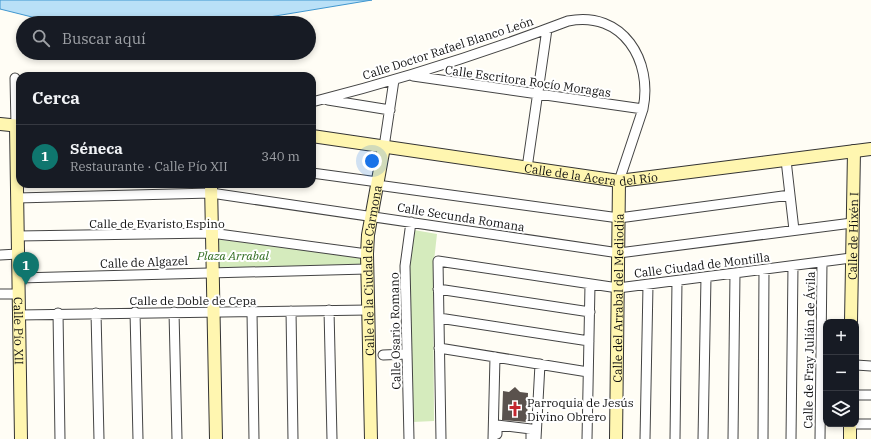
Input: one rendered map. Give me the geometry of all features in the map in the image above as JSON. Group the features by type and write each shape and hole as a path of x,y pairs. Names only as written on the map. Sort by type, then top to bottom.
{"street":[{"name":"Calle Doctor Rafael Blanco León","path":"316,101 410,76 490,50 568,21 581,19 604,22 618,30 629,41 643,69 646,91 643,109 619,181"},
{"path":"528,168 547,29"},
{"name":"Calle Escritora Rocío Moragas","path":"410,76 643,109"},
{"path":"15,78 16,94"},
{"name":"Calle de la Ciudad de Carmona","path":"372,439 366,269 372,215 394,80"},
{"path":"324,99 390,110"},
{"path":"0,124 16,126"},
{"name":"Calle de la Acera del Río","path":"316,137 619,181 871,149"},
{"name":"Calle de Hixén I","path":"851,319 854,151"},
{"path":"786,160 794,230"},
{"path":"316,174 378,184 619,218 790,195"},
{"name":"Calle del Arrabal del Mediodía","path":"616,439 619,181"},
{"name":"Calle Pío XII","path":"17,188 21,439"},
{"path":"211,189 216,439"},
{"name":"Calle Secunda Romana","path":"17,198 211,189 411,222 619,253 852,223"},
{"name":"Calle Osario Romano","path":"409,439 405,266 411,222"},
{"name":"Calle de Evaristo Espino","path":"18,236 211,233 367,254"},
{"path":"0,255 18,254"},
{"name":"Calle Ciudad de Montilla","path":"438,289 438,261 618,288 851,258"},
{"name":"Calle de Fray Julián de Ávila","path":"820,439 822,262"},
{"path":"791,439 793,266"},
{"name":"Calle de Algazel","path":"19,278 366,269"},
{"path":"762,439 764,270"},
{"path":"733,439 735,273"},
{"path":"703,439 706,277"},
{"path":"675,439 677,281"},
{"path":"587,439 590,285"},
{"path":"645,439 648,285"},
{"path":"441,439 438,289 590,312"},
{"path":"0,294 19,294"},
{"path":"329,310 332,439"},
{"name":"Calle de Doble de Cepa","path":"19,315 58,313 368,310"},
{"path":"291,311 293,439"},
{"path":"135,312 138,439"},
{"path":"174,312 177,439"},
{"path":"252,312 254,439"},
{"path":"58,313 60,439"},
{"path":"96,313 99,439"},
{"path":"439,318 589,342"},
{"path":"439,348 588,372"},
{"path":"383,355 407,354"},
{"path":"493,439 495,357"},
{"path":"536,439 540,364"},
{"path":"859,365 871,366"},
{"path":"859,395 871,395"},
{"path":"859,424 871,424"},
{"path":"497,439 497,425 531,429 531,439"},
{"path":"850,427 850,439"}],"green space":[{"path":"414,230 437,234 433,270 434,421 413,422 409,266"},
{"name":"Plaza Arrabal","path":"214,239 363,257 362,269 214,268"}],"water":[{"path":"0,0 372,0 275,16 28,16 0,9"}],"building":[{"name":"Parroquia de Jesús Divino Obrero","path":"515,387 520,392 528,393 527,422 502,420 503,391 509,392"}],"place":[{"name":"Séneca","path":"26,285"},
{"name":"Parroquia de Jesús Divino Obrero","path":"515,409"}]}
